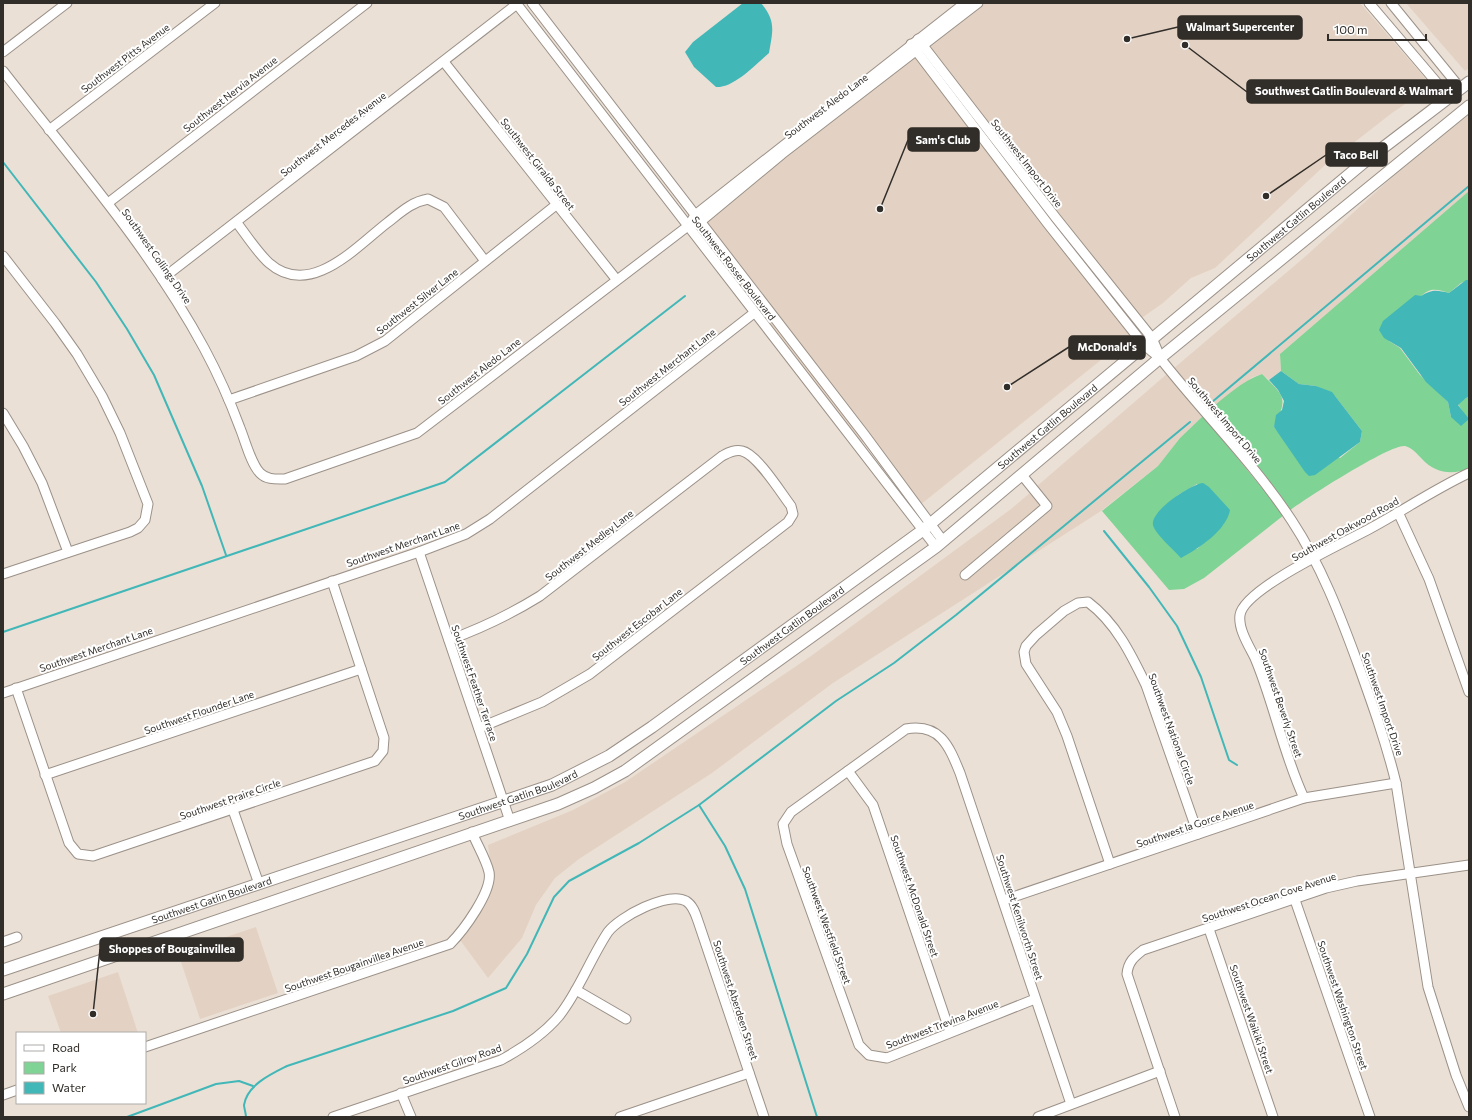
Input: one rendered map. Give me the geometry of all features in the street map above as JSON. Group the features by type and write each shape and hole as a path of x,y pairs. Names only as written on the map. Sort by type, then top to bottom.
{"main road":[{"name":"Southwest Gatlin Boulevard","path":"3,970 504,802 552,785 609,756 658,723 927,527 1363,163 1465,86"},
{"name":"Southwest Gatlin Boulevard","path":"3,994 472,832 510,821 558,804 594,788 625,771 939,544 1160,358 1468,108"}],"street":[{"path":"3,52 67,3"},
{"name":"Southwest Pitts Avenue","path":"49,130 215,3"},
{"name":"Southwest Nervia Avenue","path":"108,203 367,3"},
{"name":"Southwest Rosser Boulevard","path":"532,3 864,434 939,544"},
{"name":"Southwest Aledo Lane","path":"260,473 268,478 285,479 417,433 616,279 782,154 917,45 965,3"},
{"name":"Southwest Aledo Lane","path":"917,45 978,3"},
{"path":"1369,3 1449,97"},
{"path":"1391,3 1465,86"},
{"name":"Southwest Rosser Boulevard","path":"516,4 754,313 927,527"},
{"name":"Southwest Mercedes Avenue","path":"162,279 237,223 516,4"},
{"name":"Southwest Import Drive","path":"917,45 1056,218 1160,358 1274,496 1292,521 1314,558 1344,625 1390,758 1396,783 1428,987 1456,1075 1469,1107"},
{"name":"Southwest Giralda Street","path":"444,62 616,279"},
{"name":"Southwest Collings Drive","path":"3,71 108,203 162,279 204,348 229,400 260,473"},
{"path":"237,223 263,257 275,268 295,275 310,274 332,266 412,204 428,199 444,207 485,261"},
{"name":"Southwest Silver Lane","path":"229,400 356,356 385,341 556,205"},
{"path":"3,256 56,323 102,396 120,433 146,498 148,510 142,525 130,532 3,574"},
{"name":"Southwest Merchant Lane","path":"3,693 419,552 466,534 490,519 754,313"},
{"path":"3,413 23,446 42,483 68,552"},
{"name":"Southwest Medley Lane","path":"449,640 478,630 508,615 540,596 722,456 732,451 741,450 754,459 791,506 793,514"},
{"name":"Southwest Oakwood Road","path":"1240,615 1244,606 1258,593 1279,578 1469,474"},
{"path":"965,575 1047,506 1022,475"},
{"path":"1398,512 1430,579 1467,681 1469,692"},
{"name":"Southwest Escobar Lane","path":"479,728 542,702 590,674 788,522 793,514"},
{"name":"Southwest Feather Terrace","path":"419,552 510,821"},
{"name":"Southwest Praire Circle","path":"16,688 69,843 78,854 93,856 375,762 383,751 384,738 332,581"},
{"name":"Southwest National Circle","path":"1110,864 1066,736 1056,712 1025,659 1024,652 1030,640 1064,611 1078,603 1088,602 1101,611 1124,644 1136,665 1146,685 1198,834"},
{"name":"Southwest Beverly Street","path":"1240,615 1240,623 1259,667 1293,771 1304,798"},
{"name":"Southwest Flounder Lane","path":"45,775 361,669"},
{"name":"Southwest Kenilworth Street","path":"848,771 906,729 919,727 932,730 943,740 951,751 1004,900 1035,999 1071,1104"},
{"name":"Southwest Westfield Street","path":"848,771 791,812 783,824 787,844 859,1045"},
{"name":"Southwest McDonald Street","path":"848,771 872,806 950,1032"},
{"name":"Southwest la Gorce Avenue","path":"1004,900 1304,798 1396,783"},
{"path":"233,810 259,884"},
{"name":"Southwest Bougainvillea Avenue","path":"146,1047 450,944 461,934 486,892 489,874 472,832"},
{"name":"Southwest Ocean Cove Avenue","path":"1160,1071 1127,974 1130,961 1143,950 1295,900 1326,888 1410,873 1469,865"},
{"name":"Southwest Gilroy Road","path":"333,1117 501,1060 526,1046 559,1016 576,990 608,932 616,924 625,917 665,899 678,898"},
{"name":"Southwest Aberdeen Street","path":"678,898 686,901 693,908 764,1117"},
{"name":"Southwest Washington Street","path":"1295,900 1370,1117"},
{"name":"Southwest Waikiki Street","path":"1209,929 1273,1117"},
{"path":"3,941 17,937"},
{"path":"576,990 626,1019"},
{"name":"Southwest Trevina Avenue","path":"859,1045 869,1055 888,1058 1035,999"},
{"path":"1038,1117 1160,1071 1175,1117"},
{"path":"620,1117 749,1073"},
{"path":"3,1095 16,1090"},
{"path":"401,1094 411,1117"}],"shaded area":[{"path":"985,3 1360,3 1432,86 1392,113 1324,166 1215,268 1191,278 1163,303 1143,317 1138,316 1058,216 928,47"},
{"path":"1406,3 1469,3 1469,68 1465,71"},
{"path":"922,51 1081,254 1079,256 1050,222"},
{"path":"916,56 1130,333 1126,340 920,505 705,222 785,157"},
{"path":"1467,112 1469,115 1469,191 1280,354 1281,371 1278,376 1277,375 1269,380 1262,374 1253,377 1208,411 1173,369 1307,255 1425,147"},
{"path":"699,226 865,440 860,444 693,228"},
{"path":"1168,373 1203,416 1180,438 1158,466 1101,511 833,683 712,773 579,859 555,878 536,905 522,938 488,978 460,940 490,893 490,861 488,845 573,810 625,782 811,656 1011,509 1031,492 1042,505 961,574 965,580 1049,509 1036,487"},
{"path":"256,927 278,993 200,1019 178,953"},
{"path":"118,972 138,1032 61,1032 48,996"}],"green space":[{"path":"1469,191 1469,280 1461,283 1449,293 1431,290 1426,293 1414,304 1389,341 1400,348 1420,375 1448,402 1451,417 1463,412 1458,404 1469,397 1469,469 1456,472 1444,472 1427,464 1415,451 1410,448 1405,446 1396,448 1347,473 1289,511 1208,411 1241,385 1262,374 1276,388 1282,398 1281,409 1274,427 1278,432 1340,458 1360,442 1362,431 1335,396 1316,386 1299,384 1281,371 1280,354"},
{"path":"1203,416 1284,515 1204,578 1184,589 1169,590 1102,511 1158,466 1180,438","holes":["1197,484 1224,524 1197,549 1159,512 1178,495"]}],"water":[{"path":"743,3 761,3 766,9 772,26 769,53 737,80 730,84 716,87 694,67 685,52 693,42"},
{"path":"1466,280 1469,280 1469,397 1458,405 1469,419 1461,426 1451,417 1448,402 1426,382 1401,348 1384,338 1379,330 1383,321 1415,295 1421,296 1428,292 1435,291 1449,293"},
{"path":"1281,371 1299,384 1316,386 1332,392 1362,431 1360,442 1315,475 1309,476 1305,472 1274,427 1276,415 1282,410 1284,401 1278,390 1269,380"},
{"path":"1203,483 1209,487 1230,510 1223,525 1211,538 1181,558 1154,529 1154,519 1164,506 1172,499 1190,488"}],"waterway":[{"path":"3,162 96,282 127,329 154,375 202,486 226,555"},
{"path":"1212,402 1469,186"},
{"path":"3,632 445,482 685,296"},
{"path":"246,1117 244,1105 250,1092 261,1081 287,1066 453,1011 506,988 527,954 554,897 569,881 639,843 699,805 836,701 894,663 956,615 1190,422"},
{"path":"1104,531 1149,587 1177,626 1201,677 1229,760 1237,765"},
{"path":"699,805 725,846 745,889 817,1117"},
{"path":"127,1117 216,1084 239,1081 253,1086"}],"place":[{"name":"Walmart Supercenter","path":"1127,39"},
{"name":"Southwest Gatlin Boulevard & Walmart","path":"1185,45"},
{"name":"Taco Bell","path":"1266,196"},
{"name":"Sam's Club","path":"880,209"},
{"name":"McDonald's","path":"1007,387"},
{"name":"Shoppes of Bougainvillea","path":"93,1014"}]}
